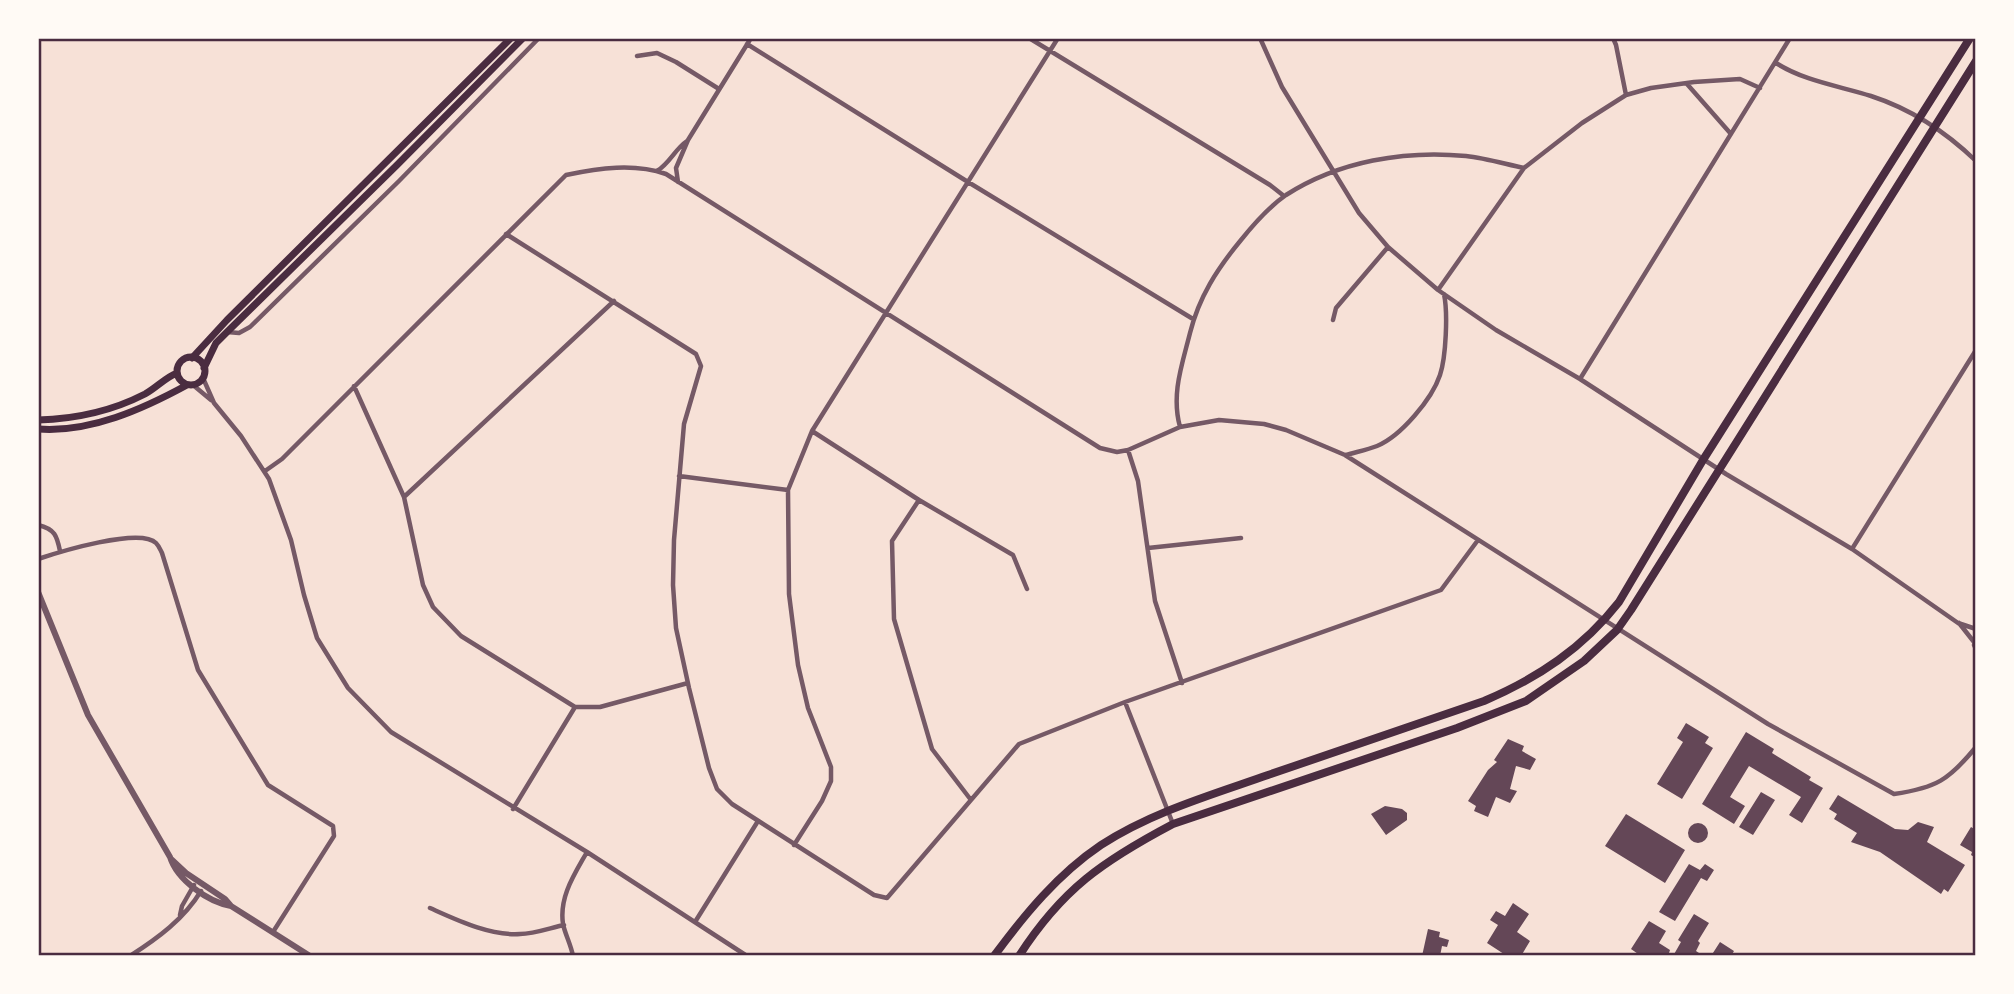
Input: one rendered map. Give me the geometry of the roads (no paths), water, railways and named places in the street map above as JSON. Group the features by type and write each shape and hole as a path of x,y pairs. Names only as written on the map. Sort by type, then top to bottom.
{"main road":[{"path":"38,429 51,430 92,424 141,407 203,378 204,368 216,343 394,162 511,38"},
{"path":"190,385 181,381 177,373 181,362 192,358 227,320 523,38"},
{"path":"995,956 1021,919 1061,876 1101,845 1167,811 1484,701 1520,685 1549,668 1604,621 1970,38"},
{"path":"1019,956 1036,929 1073,888 1109,860 1173,824 1457,728 1527,701 1584,661 1616,630 1976,61"},
{"path":"192,358 202,363 204,368"},
{"path":"38,420 88,415 115,407 157,387 177,373"}],"street":[{"path":"227,332 239,333 250,327 406,174 539,38"},
{"path":"678,182 676,169 688,140 751,38"},
{"path":"1029,38 1284,196"},
{"path":"794,845 822,801 831,781 831,767 808,708 798,665 789,594 788,490 812,431 1058,38"},
{"path":"1260,38 1282,87 1334,173 1359,213 1388,247 1444,294 1496,330 1580,379 1719,470 1852,549 1958,623 1975,640 1976,649"},
{"path":"1613,38 1626,95"},
{"path":"1580,379 1790,38"},
{"path":"747,44 1193,318"},
{"path":"636,56 657,53 719,89"},
{"path":"1776,63 1791,72 1875,97 1920,119 1951,137 1976,161"},
{"path":"1438,289 1524,168 1582,123 1626,95 1651,88 1740,79 1760,88"},
{"path":"1687,83 1731,134"},
{"path":"657,171 667,165 688,140"},
{"path":"1180,427 1177,416 1177,386 1193,318 1220,265 1284,196 1305,184 1374,159 1413,155 1468,156 1524,168"},
{"path":"394,162 406,174"},
{"path":"265,471 282,459 566,175 596,169 645,168 678,182 1100,448 1117,452 1128,450 1180,427 1219,421 1264,424 1286,430 1345,455 1616,630 1768,724 1894,794 1930,787 1955,772 1976,747"},
{"path":"506,234 696,354 701,366 684,424 673,585 677,628 709,768 717,789 733,804 874,895 887,898 1019,744 1125,702 1441,590 1478,540"},
{"path":"1333,320 1336,308 1343,298 1388,247"},
{"path":"1345,455 1378,446 1404,429 1423,404 1440,375 1447,307 1444,294"},
{"path":"404,497 614,300"},
{"path":"1852,549 1976,350"},
{"path":"203,378 214,403"},
{"path":"190,385 214,403 265,471 291,540 317,639 348,688 391,732 587,852 747,956"},
{"path":"354,386 404,497 423,585 433,607 461,636 575,707 600,707 688,683"},
{"path":"812,431 919,500 1013,555 1027,589"},
{"path":"1128,450 1138,481 1155,601 1182,684"},
{"path":"680,477 788,490"},
{"path":"919,500 892,541 894,619 932,749 971,800"},
{"path":"38,525 48,527 57,534 60,551"},
{"path":"38,559 89,543 145,538 156,542 162,553 198,670 268,785 332,826 334,836 273,932"},
{"path":"1148,548 1241,538"},
{"path":"38,592 88,715 173,867 223,904 231,906 310,956"},
{"path":"1958,623 1976,629"},
{"path":"1125,702 1173,824"},
{"path":"513,809 575,707"},
{"path":"695,922 758,821"},
{"path":"573,956 564,925 563,907 568,886 587,852"},
{"path":"180,916 182,906 195,884"},
{"path":"130,956 164,934 188,910 202,888"},
{"path":"430,908 463,922 505,933 521,934 564,925"}]}
